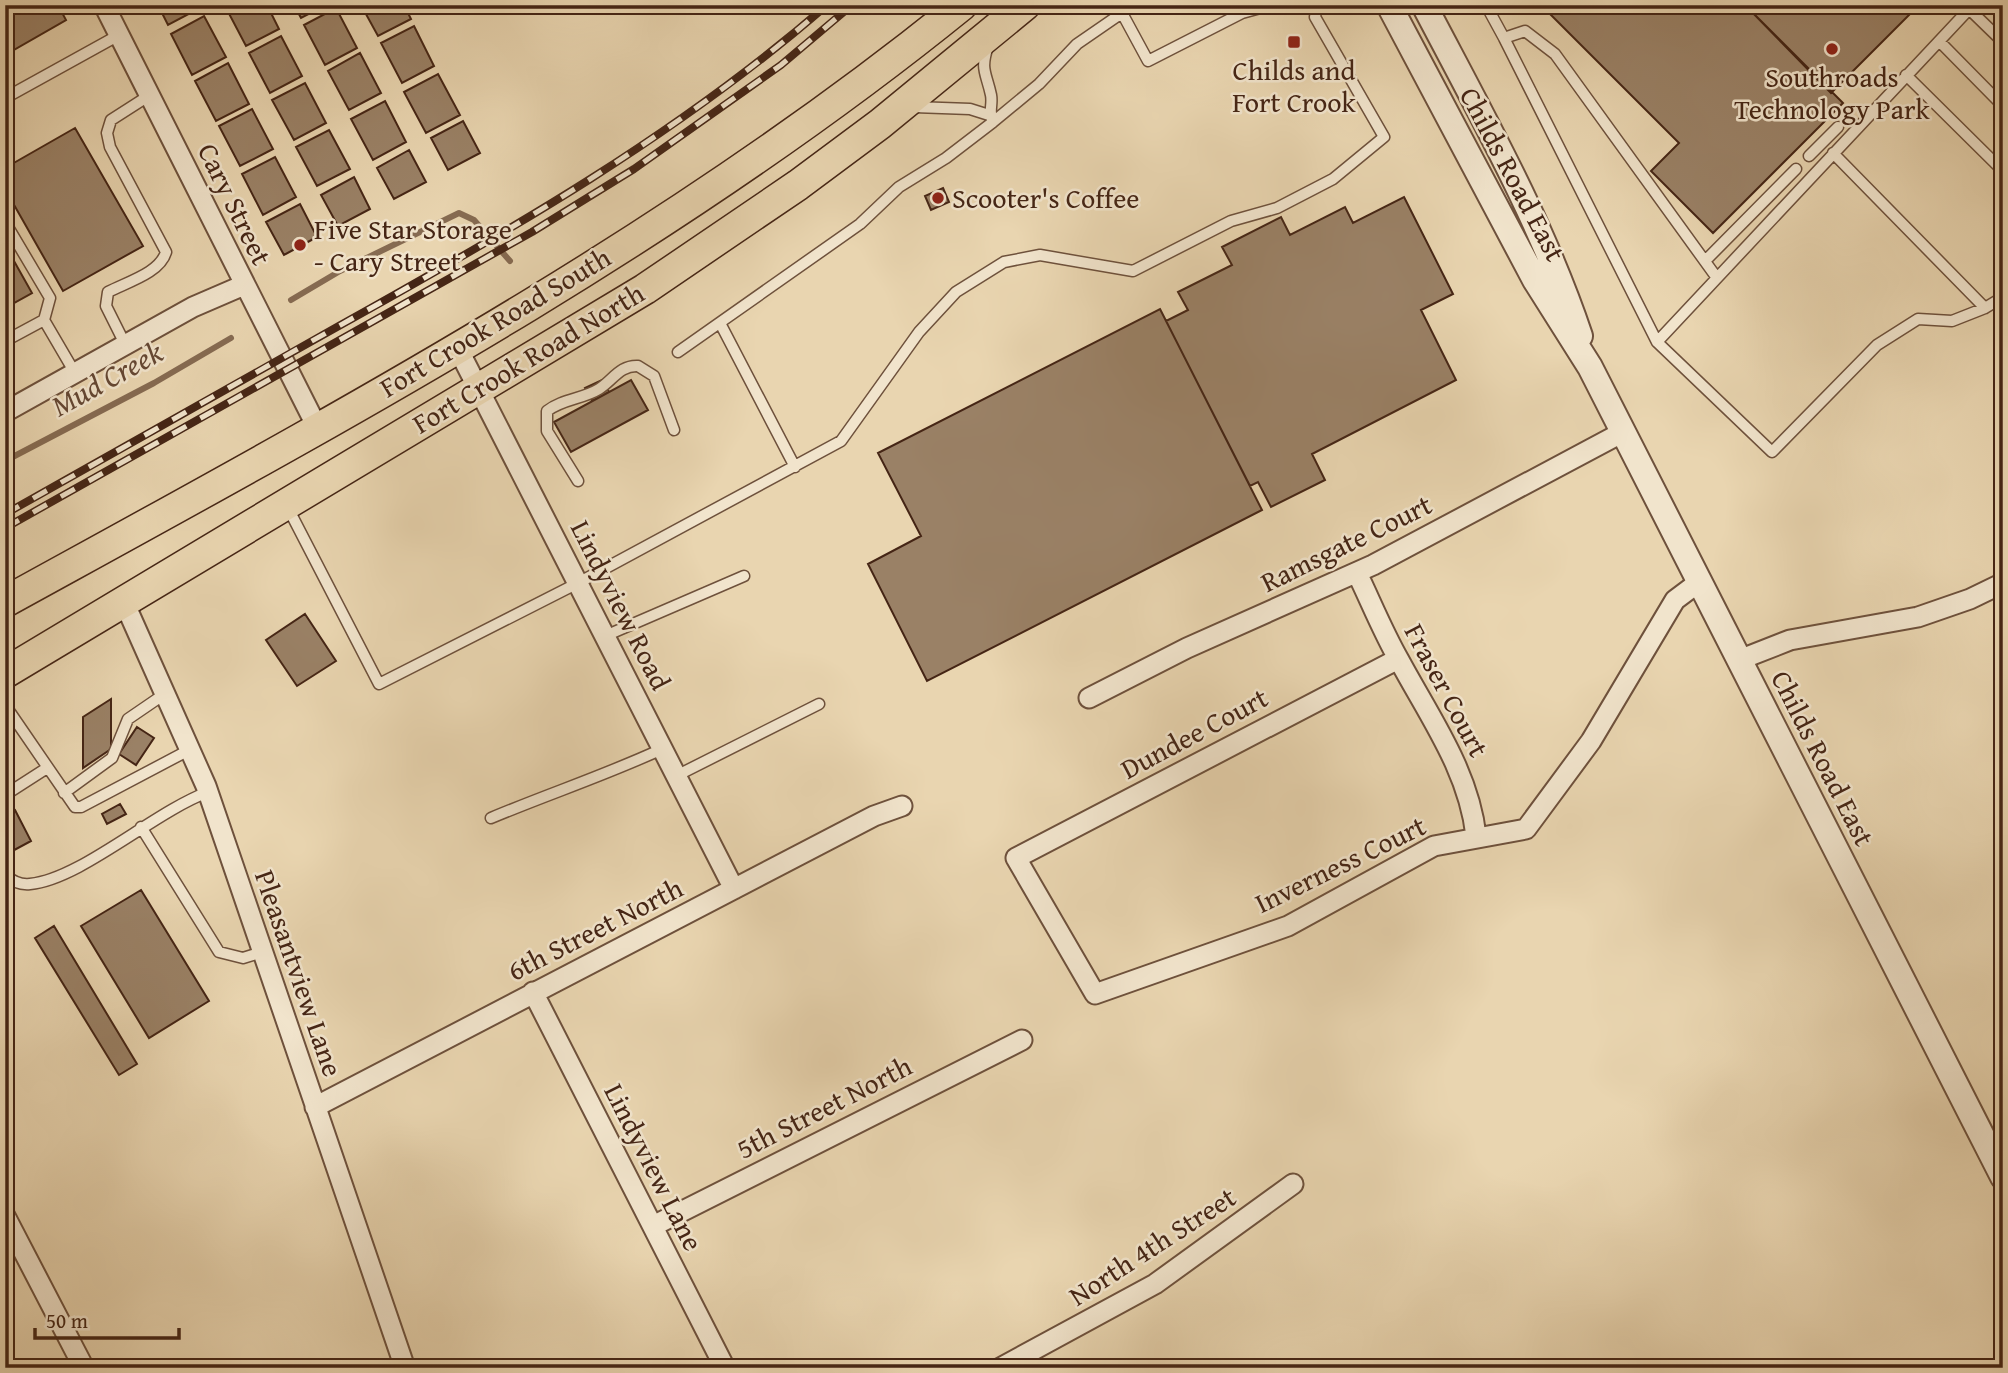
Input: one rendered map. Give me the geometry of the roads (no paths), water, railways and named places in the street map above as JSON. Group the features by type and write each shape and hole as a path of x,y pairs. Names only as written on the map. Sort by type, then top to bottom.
{"main road":[{"name":"Fort Crook Road South","path":"5,602 317,427 562,284 808,124 962,5"},
{"name":"Fort Crook Road North","path":"5,673 645,289 731,232 903,106 1025,5"}],"street":[{"name":"Cary Street","path":"104,5 317,427"},
{"name":"Childs Road East","path":"1389,5 1535,279 1590,367 2003,1177"},
{"name":"Childs Road East","path":"1424,5 1534,216 1558,271 1590,367"},
{"path":"5,412 193,307 244,285"},
{"name":"Lindyview Road","path":"457,347 734,889"},
{"name":"Ramsgate Court","path":"1088,698 1187,648 1357,573 1623,432"},
{"name":"Fraser Court","path":"1357,573 1398,659 1461,775 1473,808 1476,836"},
{"name":"Inverness Court","path":"1095,995 1288,926 1434,846 1476,836 1526,829 1591,741 1675,600 1699,582"},
{"path":"1739,660 1790,640 1918,617 1970,600 2003,583"},
{"name":"Pleasantview Lane","path":"124,602 208,792 405,1368"},
{"name":"Dundee Court","path":"1095,995 1016,858 1398,659"},
{"name":"6th Street North","path":"315,1107 874,816 902,806"},
{"name":"Lindyview Lane","path":"533,992 725,1368"},
{"name":"5th Street North","path":"653,1226 1021,1040"},
{"name":"North 4th Street","path":"1000,1368 1155,1284 1293,1184"},
{"path":"5,1216 84,1368"}],"lane":[{"path":"678,352 860,224 899,187 946,158 991,118 1039,84 1077,44 1122,13 1148,61 1242,13 1270,5"},
{"path":"286,505 379,684 578,583 841,441 919,332 956,292 1004,262 1040,255 1133,271 1231,221 1277,208 1333,178 1384,137 1315,17 1317,5"},
{"path":"1486,5 1657,342 1772,453 1877,345 1917,318 1952,321 1985,308 2003,297"},
{"path":"1657,342 1971,7 2003,42"},
{"path":"991,118 992,97 983,74 983,61 993,32"},
{"path":"1504,38 1525,32 1555,54 1717,278"},
{"path":"5,98 119,35"},
{"path":"1940,41 2003,106"},
{"path":"1906,75 2002,170"},
{"path":"125,344 106,306 108,292 155,268 164,261 166,252 110,148 107,133 110,120 150,95"},
{"path":"903,106 970,109 991,118"},
{"path":"1809,156 1838,127"},
{"path":"1833,153 1985,308"},
{"path":"1705,261 1796,169"},
{"path":"5,222 50,298 44,320 75,373"},
{"path":"5,341 44,320"},
{"path":"720,323 795,467"},
{"path":"579,481 547,431 547,411 556,404 598,390 621,370 638,366 654,376 674,430"},
{"path":"606,636 744,576"},
{"path":"64,793 113,758 128,719 166,693"},
{"path":"676,776 819,704"},
{"path":"5,705 71,804 81,807 191,749"},
{"path":"491,818 554,791 594,780 662,748"},
{"path":"5,795 47,768"},
{"path":"5,875 13,881 29,884 50,878 76,867 175,806 208,792"},
{"path":"141,827 219,952 243,958 262,952"}],"waterway":[{"name":"Mud Creek","path":"291,300 340,271 459,213 474,220 510,261"},
{"name":"Mud Creek","path":"5,461 154,383 231,338"}],"railway":[{"path":"5,514 465,255 591,179 712,96 827,5"},
{"path":"5,528 532,232 634,169 781,65 852,5"}],"place":[{"name":"Childs and Fort Crook","path":"1294,42"},
{"name":"Southroads Technology Park","path":"1832,49"},
{"name":"Scooter's Coffee","path":"938,198"},
{"name":"Five Star Storage - Cary Street","path":"300,245"}]}
